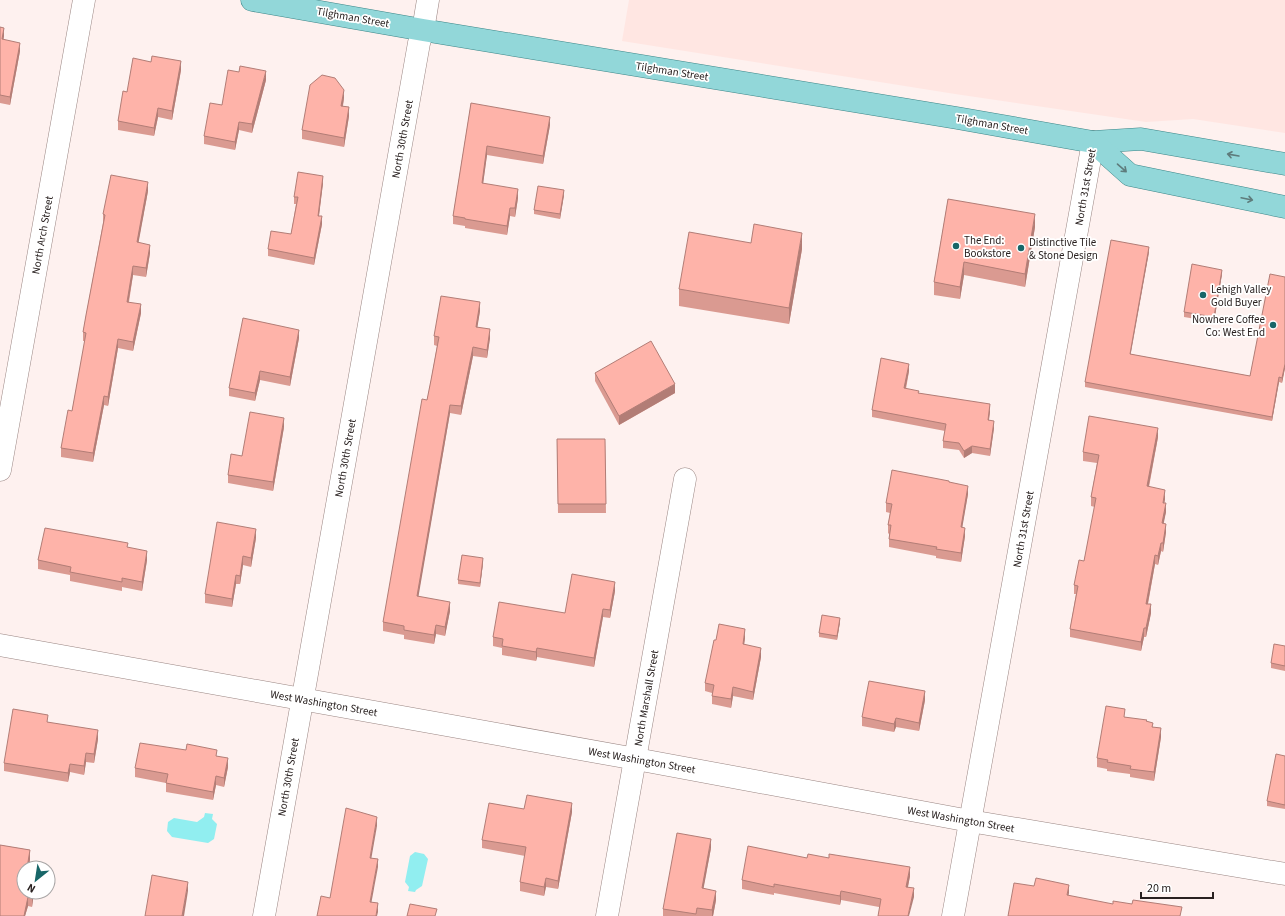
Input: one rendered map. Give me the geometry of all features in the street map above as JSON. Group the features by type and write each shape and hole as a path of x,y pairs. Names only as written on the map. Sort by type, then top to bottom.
{"main road":[{"name":"Tilghman Street","path":"252,0 1093,142 1141,139 1285,164"},
{"path":"1093,142 1130,175 1285,207"}],"street":[{"name":"North Arch Street","path":"0,470 84,0"},
{"name":"North 30th Street","path":"264,916 419,43 423,30 428,0"},
{"name":"North 31st Street","path":"953,916 1093,142"},
{"name":"North Marshall Street","path":"607,916 685,479"},
{"name":"West Washington Street","path":"0,645 636,759 970,821 1285,874"}],"shaded area":[{"path":"629,0 1285,0 1285,133 1193,119 1146,122 955,94 622,41"}],"water":[{"path":"205,813 213,814 212,819 217,824 214,839 208,843 172,837 167,831 168,822 174,818 197,822 204,817"},
{"path":"415,852 424,854 428,859 422,886 415,892 408,891 409,887 405,882 410,856"}],"building":[{"path":"0,27 4,28 2,39 20,43 10,97 0,95"},
{"path":"152,56 181,61 172,111 158,108 154,128 118,121 123,91 127,92 133,58 151,62"},
{"path":"240,66 266,71 252,124 239,122 235,142 204,136 210,103 222,105 228,70 239,72"},
{"path":"322,75 335,78 344,90 341,106 349,107 344,138 302,130 310,85"},
{"path":"471,103 550,117 543,156 487,146 482,183 518,189 515,208 510,208 507,226 453,216"},
{"path":"298,172 323,176 318,216 322,216 314,258 268,249 271,231 291,234 298,197 294,197"},
{"path":"111,175 148,182 137,242 150,245 146,268 133,266 127,302 141,304 133,342 118,339 108,397 104,396 93,453 61,448 68,410 72,411 86,333 83,332"},
{"path":"538,186 564,190 560,214 534,210"},
{"path":"948,199 1035,214 1025,274 964,262 960,287 934,282"},
{"path":"754,224 802,233 789,308 679,289 689,232 751,243"},
{"path":"1111,240 1149,247 1130,354 1250,376 1270,274 1285,277 1285,364 1282,378 1279,377 1272,417 1085,382"},
{"name":"Lehigh Valley Gold Buyer","path":"1192,264 1222,270 1214,317 1184,312"},
{"path":"441,296 480,302 476,327 490,329 487,350 473,347 461,406 450,405 417,596 450,602 445,627 436,625 434,635 404,630 404,626 383,622 422,399 427,400 439,337 434,336"},
{"path":"243,318 299,330 290,377 260,371 255,393 229,388"},
{"path":"651,341 675,384 619,416 595,373"},
{"path":"881,358 909,364 904,388 919,391 918,393 990,404 988,420 994,421 990,449 972,446 964,451 959,443 943,441 946,424 872,410"},
{"path":"250,412 284,418 273,482 228,475 231,454 242,456"},
{"path":"1089,416 1158,428 1147,486 1165,490 1163,503 1166,503 1162,523 1166,524 1163,543 1161,543 1158,556 1155,555 1146,604 1151,604 1146,628 1144,628 1141,642 1070,629 1078,586 1074,585 1079,560 1084,561 1096,498 1091,497 1099,455 1083,452"},
{"path":"557,439 605,439 606,504 558,504"},
{"path":"892,470 968,486 961,527 965,528 961,553 936,549 937,547 889,539 891,525 888,525 892,504 886,503"},
{"path":"217,522 256,529 251,558 243,556 240,576 236,575 232,599 205,594"},
{"path":"45,528 128,543 127,547 147,551 142,582 122,578 122,582 70,572 71,567 38,560"},
{"path":"462,555 483,558 480,583 458,580"},
{"path":"572,574 615,582 610,610 603,609 594,658 537,648 536,652 502,646 503,639 493,637 499,602 565,613"},
{"path":"822,615 840,618 837,636 819,633"},
{"path":"719,624 745,629 743,644 761,648 753,692 733,687 731,699 712,696 714,685 705,683"},
{"path":"1274,644 1285,646 1285,666 1271,663"},
{"path":"869,681 925,691 919,723 896,718 894,724 862,717"},
{"path":"1106,706 1125,709 1124,717 1147,720 1146,721 1153,723 1152,727 1161,728 1154,772 1130,769 1131,766 1107,762 1108,760 1097,758"},
{"path":"13,709 48,715 47,722 98,730 94,754 86,753 84,766 70,764 68,773 4,763"},
{"path":"140,743 186,750 187,744 217,750 216,756 228,758 224,778 216,776 213,792 166,783 168,774 135,768"},
{"path":"1276,754 1285,756 1285,805 1267,801"},
{"path":"527,795 572,803 558,881 546,878 544,887 520,882 526,847 482,840 489,803 524,809"},
{"path":"346,808 377,817 370,858 378,859 370,902 378,903 376,916 317,916 321,896 330,898"},
{"path":"677,833 711,839 702,888 716,891 712,910 697,908 696,914 663,909"},
{"path":"0,845 30,850 28,860 16,860 16,900 27,900 24,916 0,916"},
{"path":"748,846 807,858 808,854 829,858 829,854 910,867 906,887 914,888 908,916 878,916 881,899 841,891 840,896 774,884 774,887 742,880"},
{"path":"152,875 188,882 182,916 145,916"},
{"path":"1036,878 1069,885 1067,895 1113,904 1113,901 1132,904 1133,900 1182,907 1180,916 1008,916 1014,883 1034,886"},
{"path":"410,904 437,909 435,916 407,916"}],"place":[{"name":"The End: Bookstore","path":"956,246"},
{"name":"Distinctive Tile & Stone Design","path":"1021,248"},
{"name":"Lehigh Valley Gold Buyer","path":"1203,295"},
{"name":"Nowhere Coffee Co: West End","path":"1273,325"}]}
